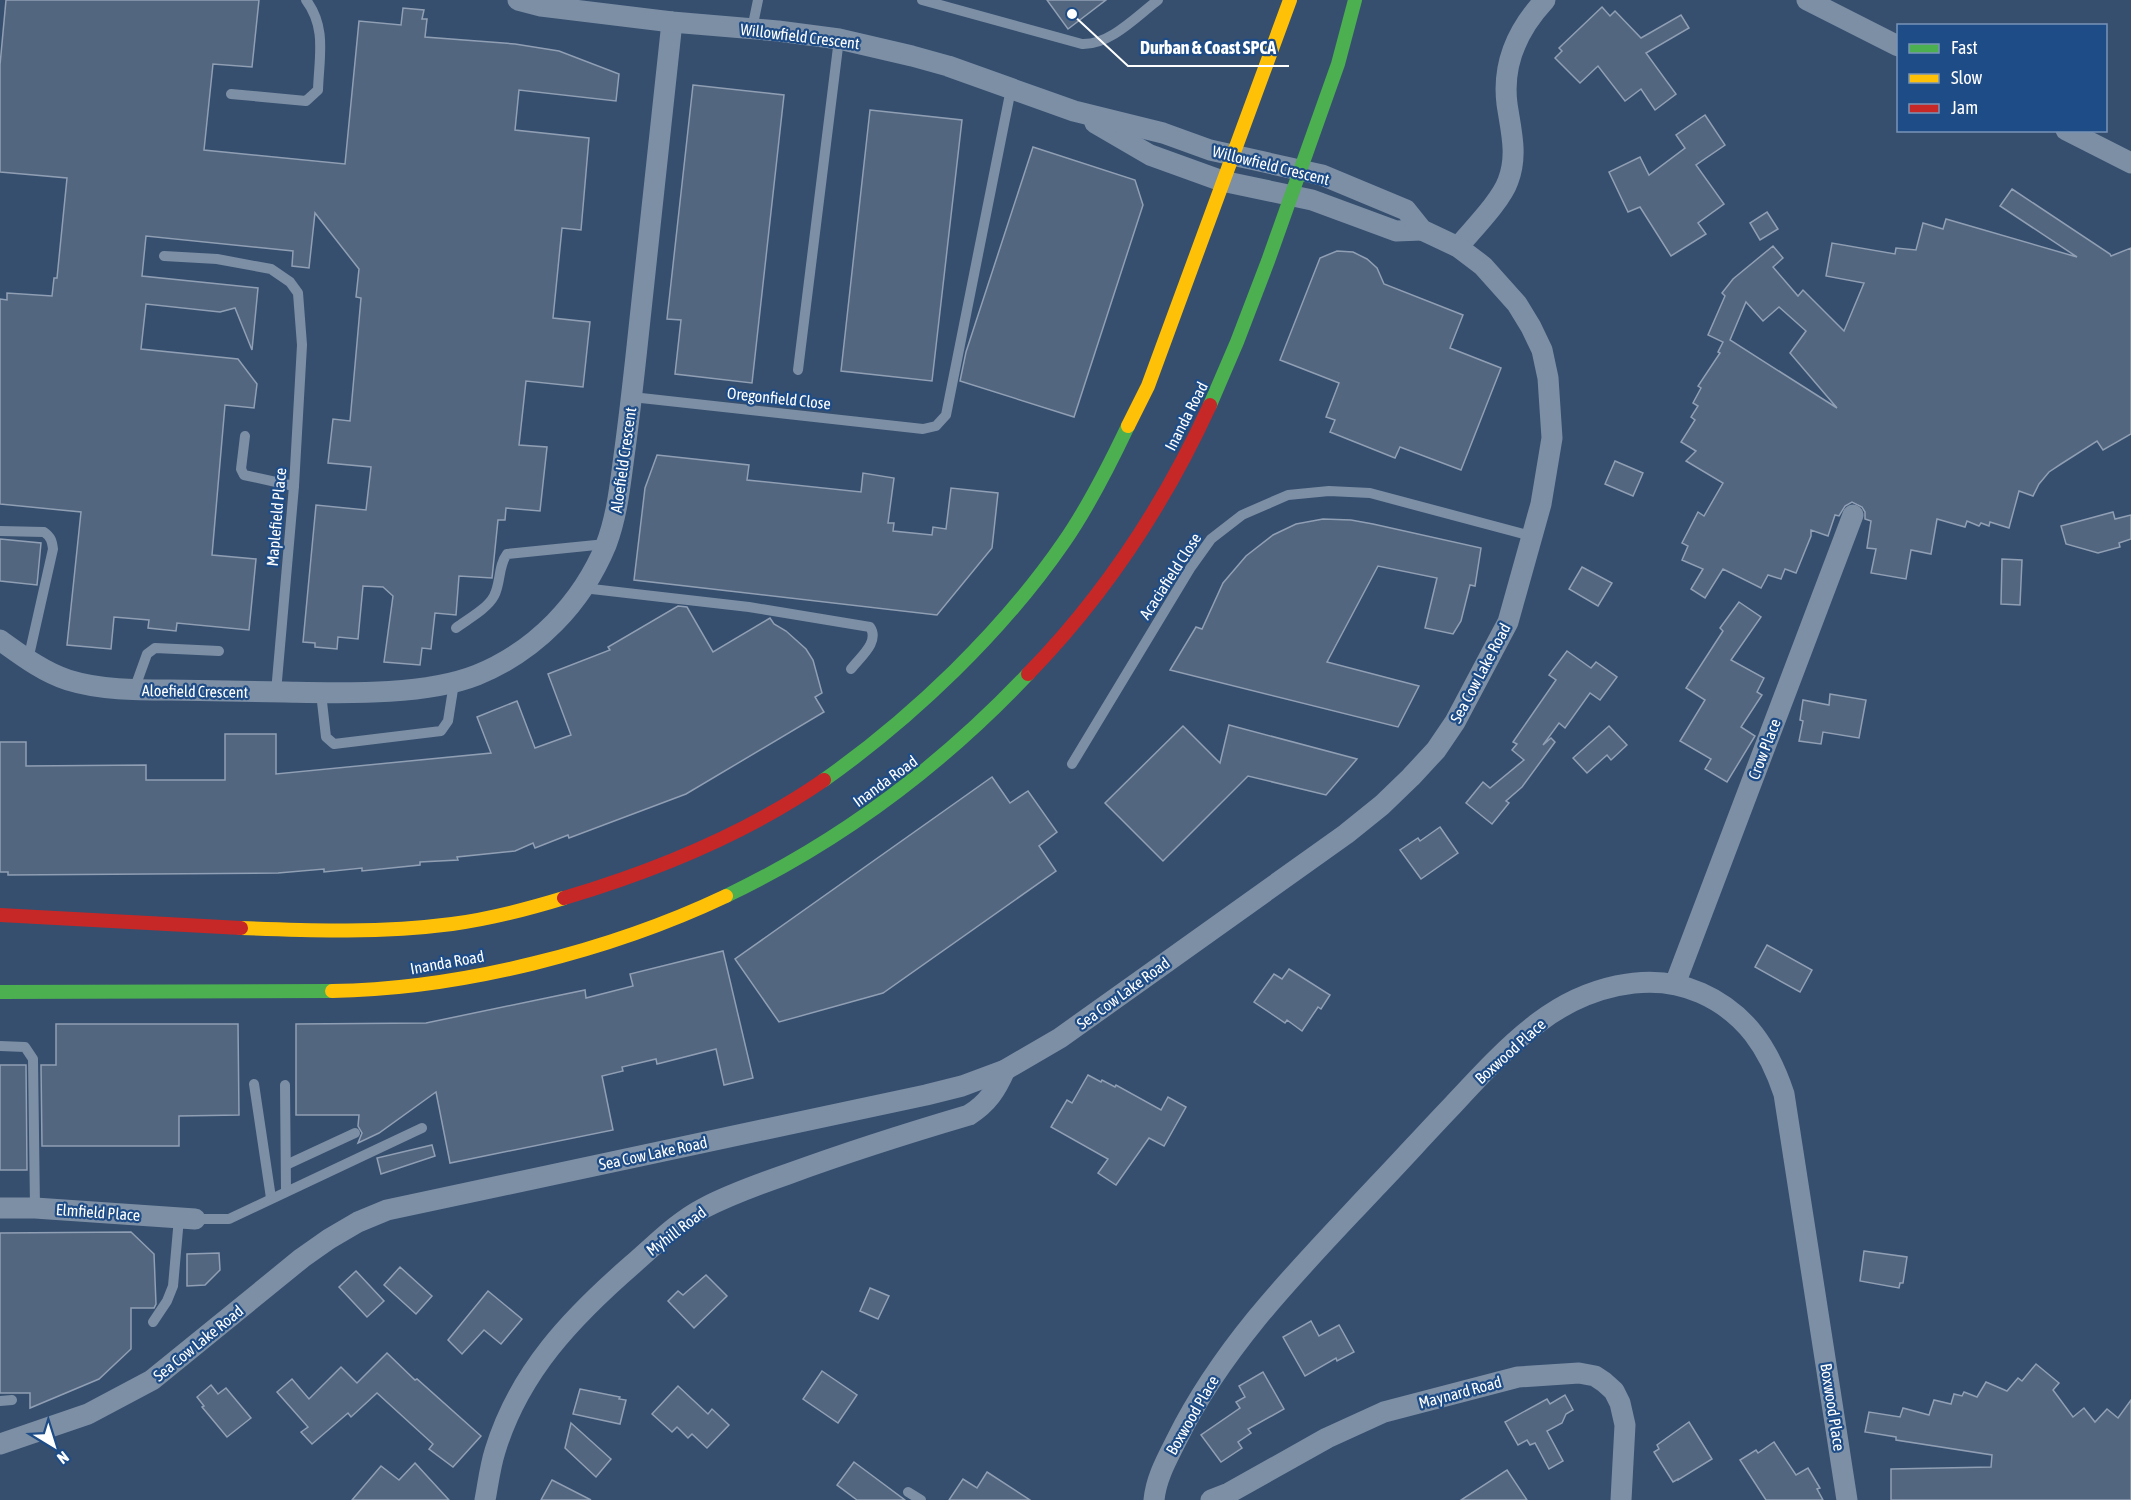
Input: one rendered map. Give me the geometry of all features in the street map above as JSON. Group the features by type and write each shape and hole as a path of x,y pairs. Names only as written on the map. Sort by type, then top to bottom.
{"main road":[{"path":"0,915 359,932 437,926 519,912 652,870 720,839 786,803 850,761 925,697 1003,621 1052,559 1088,502 1119,446 1148,386 1290,0"},
{"name":"Inanda Road","path":"0,992 368,990 439,983 513,967 586,947 675,916 753,883 818,847 884,804 932,766 1000,706 1051,651 1087,608 1160,502 1222,381 1338,62 1355,0"}],"street":[{"name":"Willowfield Crescent","path":"518,0 541,6 839,39 878,47 948,66 1074,111 1163,133 1210,150 1322,175 1406,210 1422,230 1458,247"},
{"path":"1458,247 1508,183 1514,161 1514,137 1507,103 1507,73 1514,47 1525,23 1545,0"},
{"path":"1807,0 1897,45"},
{"name":"Aloefield Crescent","path":"0,640 43,669 73,682 90,686 134,690 321,693 406,689 454,683 480,674 511,658 538,638 565,613 583,588 606,544 616,513 632,397 672,22"},
{"name":"Willowfield Crescent","path":"1074,111 1150,154 1222,181 1312,200 1396,231 1422,230"},
{"path":"2071,132 2131,163"},
{"name":"Sea Cow Lake Road","path":"0,1444 88,1414 152,1380 302,1258 358,1222 387,1210 926,1095 963,1086 1005,1070 1060,1038 1382,806 1436,750 1455,722 1508,622 1541,504 1551,438 1548,378 1542,350 1531,327 1517,304 1484,266 1458,247"},
{"name":"Crow Place","path":"1674,984 1853,515"},
{"name":"Boxwood Place","path":"1154,1500 1155,1487 1164,1464 1188,1416 1227,1356 1252,1323 1293,1275 1478,1079 1539,1022 1569,1003 1628,984 1654,981 1689,988 1715,999 1738,1016 1759,1040 1775,1068 1784,1094 1847,1500"},
{"name":"Myhill Road","path":"485,1500 498,1443 516,1397 531,1374 585,1307 676,1227 701,1209 728,1196 850,1151 969,1115 990,1099 1005,1070"},
{"name":"Elmfield Place","path":"0,1208 35,1208 187,1218"},
{"name":"Maynard Road","path":"1211,1500 1229,1493 1327,1438 1384,1413 1518,1377 1579,1373 1595,1376 1604,1382 1614,1391 1620,1403 1624,1425 1621,1500"}],"lane":[{"path":"231,94 306,101 315,94 318,90 320,32 318,20 306,0"},
{"path":"752,29 758,0"},
{"path":"922,0 1082,44 1106,40 1158,0"},
{"path":"798,370 839,39"},
{"name":"Oregonfield Close","path":"632,397 923,429 936,426 946,415 1011,89"},
{"name":"Maplefield Place","path":"164,256 217,259 271,269 281,274 298,293 302,345 294,486 276,692"},
{"path":"245,436 241,469 244,475 294,486"},
{"name":"Acaciafield Close","path":"1072,764 1191,567 1211,539 1242,515 1288,495 1329,491 1370,493 1531,536"},
{"path":"0,531 44,532 52,541 28,660"},
{"path":"456,628 491,600 496,591 503,560 507,554 606,544"},
{"path":"583,588 749,608 870,627 873,632 872,642 851,669"},
{"path":"134,690 147,654 153,650 219,651"},
{"path":"321,693 326,737 334,744 441,731 448,721 454,683"},
{"path":"0,1046 25,1047 33,1059 35,1208"},
{"path":"254,1084 271,1198"},
{"path":"285,1085 286,1191"},
{"path":"153,1322 173,1287 187,1218 229,1219 422,1128"},
{"path":"286,1165 355,1133"},
{"path":"0,1401 12,1400"},
{"path":"908,1492 921,1500"}],"building":[{"path":"6,0 259,0 252,67 213,64 204,150 345,164 359,21 401,25 403,8 424,10 422,19 427,19 425,37 515,44 559,51 619,74 616,101 519,90 515,130 589,138 581,230 562,228 553,318 590,322 583,387 526,381 519,445 547,447 540,511 506,508 505,520 498,520 492,578 459,576 456,615 435,613 431,649 422,648 420,665 384,662 393,596 383,587 363,586 358,639 338,637 337,649 315,647 315,643 303,642 316,505 366,510 371,467 328,463 333,419 350,421 361,298 356,297 359,269 315,213 309,268 292,266 293,251 146,236 142,276 258,288 252,350 235,308 220,312 146,304 141,349 238,359 257,384 254,408 225,405 212,555 256,559 249,630 177,623 176,631 148,628 149,620 114,617 111,649 67,645 81,512 0,504 0,299 7,300 7,293 52,296 54,278 57,278 67,178 0,172 0,65"},
{"path":"1047,0 1106,0 1068,29"},
{"path":"1602,7 1610,16 1615,11 1641,38 1681,15 1689,28 1646,53 1676,94 1655,110 1641,89 1625,101 1598,66 1580,83 1555,58 1562,51 1559,48"},
{"path":"693,85 784,95 752,383 675,374 681,320 667,319"},
{"path":"870,110 962,120 932,381 841,371"},
{"path":"1705,115 1725,145 1696,165 1724,204 1698,223 1706,234 1671,256 1640,207 1628,212 1609,172 1640,157 1649,175 1685,148 1676,135"},
{"path":"1033,147 1135,180 1143,205 1074,417 960,381 966,352"},
{"path":"2012,189 2111,256 2131,248 2131,434 2103,450 2097,441 2049,472 2033,496 2019,491 2009,528 1990,522 1989,526 1981,523 1979,526 1967,521 1965,527 1937,519 1931,554 1911,550 1906,579 1871,573 1876,549 1867,548 1871,521 1865,519 1862,507 1852,502 1845,506 1839,516 1835,515 1828,536 1811,530 1811,536 1796,573 1785,569 1781,579 1768,575 1761,588 1723,569 1705,598 1691,589 1703,569 1682,560 1688,546 1682,543 1698,512 1704,516 1723,483 1686,461 1696,451 1681,442 1695,420 1691,417 1698,406 1693,403 1701,388 1698,386 1720,353 1718,352 1723,342 1708,335 1725,296 1722,293 1733,279 1773,246 1783,258 1773,267 1798,296 1803,290 1844,331 1864,283 1826,276 1832,243 1895,254 1896,248 1916,250 1923,223 1943,229 1946,219 2077,257 2000,206","holes":["1746,302 1763,321 1779,307 1806,331 1790,353 1837,408 1730,340"]},
{"path":"1767,212 1778,229 1760,240 1750,223"},
{"path":"1337,251 1353,252 1367,259 1377,268 1384,284 1463,315 1450,348 1501,368 1461,470 1400,447 1395,458 1330,432 1335,420 1326,417 1339,383 1280,360 1320,258"},
{"path":"657,455 749,465 747,480 861,492 863,473 894,478 888,523 894,523 893,531 932,535 933,527 946,529 951,488 998,493 992,548 937,615 634,580 645,488"},
{"path":"1615,461 1643,473 1633,496 1605,484"},
{"path":"2113,512 2115,519 2131,515 2131,539 2119,543 2120,547 2098,553 2066,544 2061,526"},
{"path":"1323,519 1373,524 1481,548 1475,586 1470,585 1461,621 1453,634 1425,628 1437,578 1378,566 1327,662 1419,686 1398,727 1170,670 1196,627 1202,629 1223,583 1246,556 1273,535 1296,524"},
{"path":"0,539 41,543 37,585 0,581"},
{"path":"2002,559 2022,560 2020,605 2001,604"},
{"path":"1582,567 1612,583 1598,606 1569,589"},
{"path":"1739,602 1761,617 1731,660 1764,678 1757,692 1762,695 1741,727 1755,736 1727,782 1705,769 1711,759 1680,741 1705,700 1686,688 1723,631 1720,628"},
{"path":"678,606 687,607 713,652 770,618 774,624 786,631 806,649 813,660 822,693 815,697 824,712 686,794 569,838 568,835 535,848 533,843 515,851 362,871 362,868 278,873 8,875 8,872 0,872 0,742 26,742 26,766 146,765 146,780 225,780 225,734 276,734 276,774 491,753 477,717 517,701 535,748 571,735 548,674 610,650 608,647"},
{"path":"1567,651 1591,668 1596,662 1617,677 1600,700 1590,693 1565,728 1559,723 1543,745 1551,738 1555,742 1522,787 1506,801 1509,803 1492,824 1466,803 1483,782 1490,788 1524,760 1512,750 1517,744 1513,742 1556,680 1549,675"},
{"path":"1830,694 1866,700 1859,738 1823,732 1821,744 1799,741 1803,721 1800,720 1803,700 1829,705"},
{"path":"1229,725 1357,759 1326,795 1248,776 1163,861 1105,803 1183,726 1220,763"},
{"path":"1609,726 1627,745 1611,760 1607,755 1587,773 1573,758"},
{"path":"992,777 1010,803 1028,791 1057,832 1039,846 1056,871 883,993 779,1022 735,959"},
{"path":"1440,827 1458,853 1421,879 1400,850 1418,838 1420,841"},
{"path":"1767,945 1812,970 1800,992 1755,967"},
{"path":"723,951 753,1078 724,1085 716,1049 657,1064 656,1059 622,1067 623,1071 602,1076 613,1130 450,1163 436,1092 379,1133 358,1143 362,1133 358,1126 359,1115 296,1115 296,1024 426,1023 585,990 586,998 633,986 630,974"},
{"path":"1289,969 1330,995 1321,1009 1318,1007 1302,1031 1287,1020 1285,1023 1254,1002 1274,974 1282,979"},
{"path":"56,1024 238,1024 239,1115 179,1116 179,1146 42,1146 41,1065 56,1065"},
{"path":"0,1065 26,1065 27,1170 0,1170"},
{"path":"1088,1075 1115,1087 1116,1085 1161,1110 1168,1097 1186,1107 1164,1146 1149,1138 1116,1185 1098,1173 1108,1159 1051,1127 1067,1100 1072,1103"},
{"path":"432,1145 435,1156 381,1174 377,1158"},
{"path":"131,1232 154,1254 156,1304 154,1308 131,1308 131,1349 99,1379 30,1408 30,1393 0,1393 0,1233"},
{"path":"1864,1251 1907,1257 1903,1283 1900,1283 1899,1288 1860,1281"},
{"path":"219,1253 220,1270 205,1285 187,1286 187,1254"},
{"path":"400,1267 432,1296 416,1314 384,1285"},
{"path":"356,1271 384,1301 367,1317 339,1287"},
{"path":"706,1275 727,1296 694,1328 668,1301 678,1291 683,1295"},
{"path":"870,1288 889,1296 878,1319 860,1311"},
{"path":"488,1291 522,1319 501,1344 484,1330 462,1354 448,1340"},
{"path":"1311,1321 1319,1336 1339,1325 1354,1352 1337,1361 1336,1358 1305,1376 1283,1337"},
{"path":"387,1353 481,1436 453,1467 429,1449 433,1444 377,1393 351,1417 348,1413 312,1444 301,1432 308,1427 277,1392 292,1379 309,1399 341,1367 357,1383"},
{"path":"2036,1364 2059,1383 2053,1390 2073,1417 2084,1408 2095,1422 2107,1409 2118,1418 2131,1400 2131,1500 1891,1500 1891,1469 1991,1467 1992,1455 1896,1440 1896,1437 1865,1432 1869,1412 1900,1417 1903,1408 1929,1415 1934,1400 1951,1404 1954,1394 1962,1396 1964,1392 1977,1397 1986,1382 2007,1391 2018,1378 2022,1381"},
{"path":"822,1371 857,1395 838,1423 803,1399"},
{"path":"1263,1372 1284,1409 1248,1429 1251,1433 1238,1442 1242,1448 1221,1462 1201,1435 1240,1408 1236,1402 1245,1397 1239,1386"},
{"path":"211,1385 218,1394 226,1388 251,1418 227,1437 202,1407 204,1406 197,1397"},
{"path":"678,1386 708,1414 712,1409 729,1425 707,1448 692,1434 688,1438 677,1427 672,1432 652,1414"},
{"path":"580,1389 626,1400 620,1424 573,1414"},
{"path":"1565,1395 1573,1410 1566,1414 1562,1423 1547,1431 1563,1461 1549,1469 1535,1443 1530,1445 1527,1440 1518,1445 1505,1422 1547,1399 1550,1404"},
{"path":"1689,1422 1712,1459 1673,1482 1654,1452 1659,1449 1657,1445"},
{"path":"571,1423 611,1459 596,1477 565,1448"},
{"path":"1774,1442 1796,1475 1808,1468 1820,1488 1817,1489 1823,1500 1766,1500 1740,1460 1756,1450 1758,1453"},
{"path":"854,1462 905,1500 857,1500 837,1485"},
{"path":"415,1463 449,1500 352,1500 381,1466 399,1480"},
{"path":"1507,1470 1527,1500 1461,1500"},
{"path":"987,1472 1030,1500 949,1500 963,1479 977,1488"},
{"path":"552,1480 591,1500 541,1500"}],"traffic: fast":[{"path":"1210,405 1268,261 1338,64 1355,0"},
{"path":"824,780 923,701 1013,608 1073,528 1128,426"},
{"path":"726,896 809,851 888,799 960,740 1028,674"},
{"path":"0,992 332,991"}],"traffic: slow":[{"path":"1128,426 1148,386 1290,0"},
{"path":"332,991 381,989 431,983 482,975 534,963 634,934 726,896"},
{"path":"241,928 347,930 426,927 495,916 564,898"}],"traffic: jam":[{"path":"1028,674 1082,613 1131,547 1153,513 1210,405"},
{"path":"564,898 632,876 699,849 763,817 824,780"},
{"path":"0,915 241,928"}],"place":[{"name":"Durban & Coast SPCA","path":"1072,14"}]}
